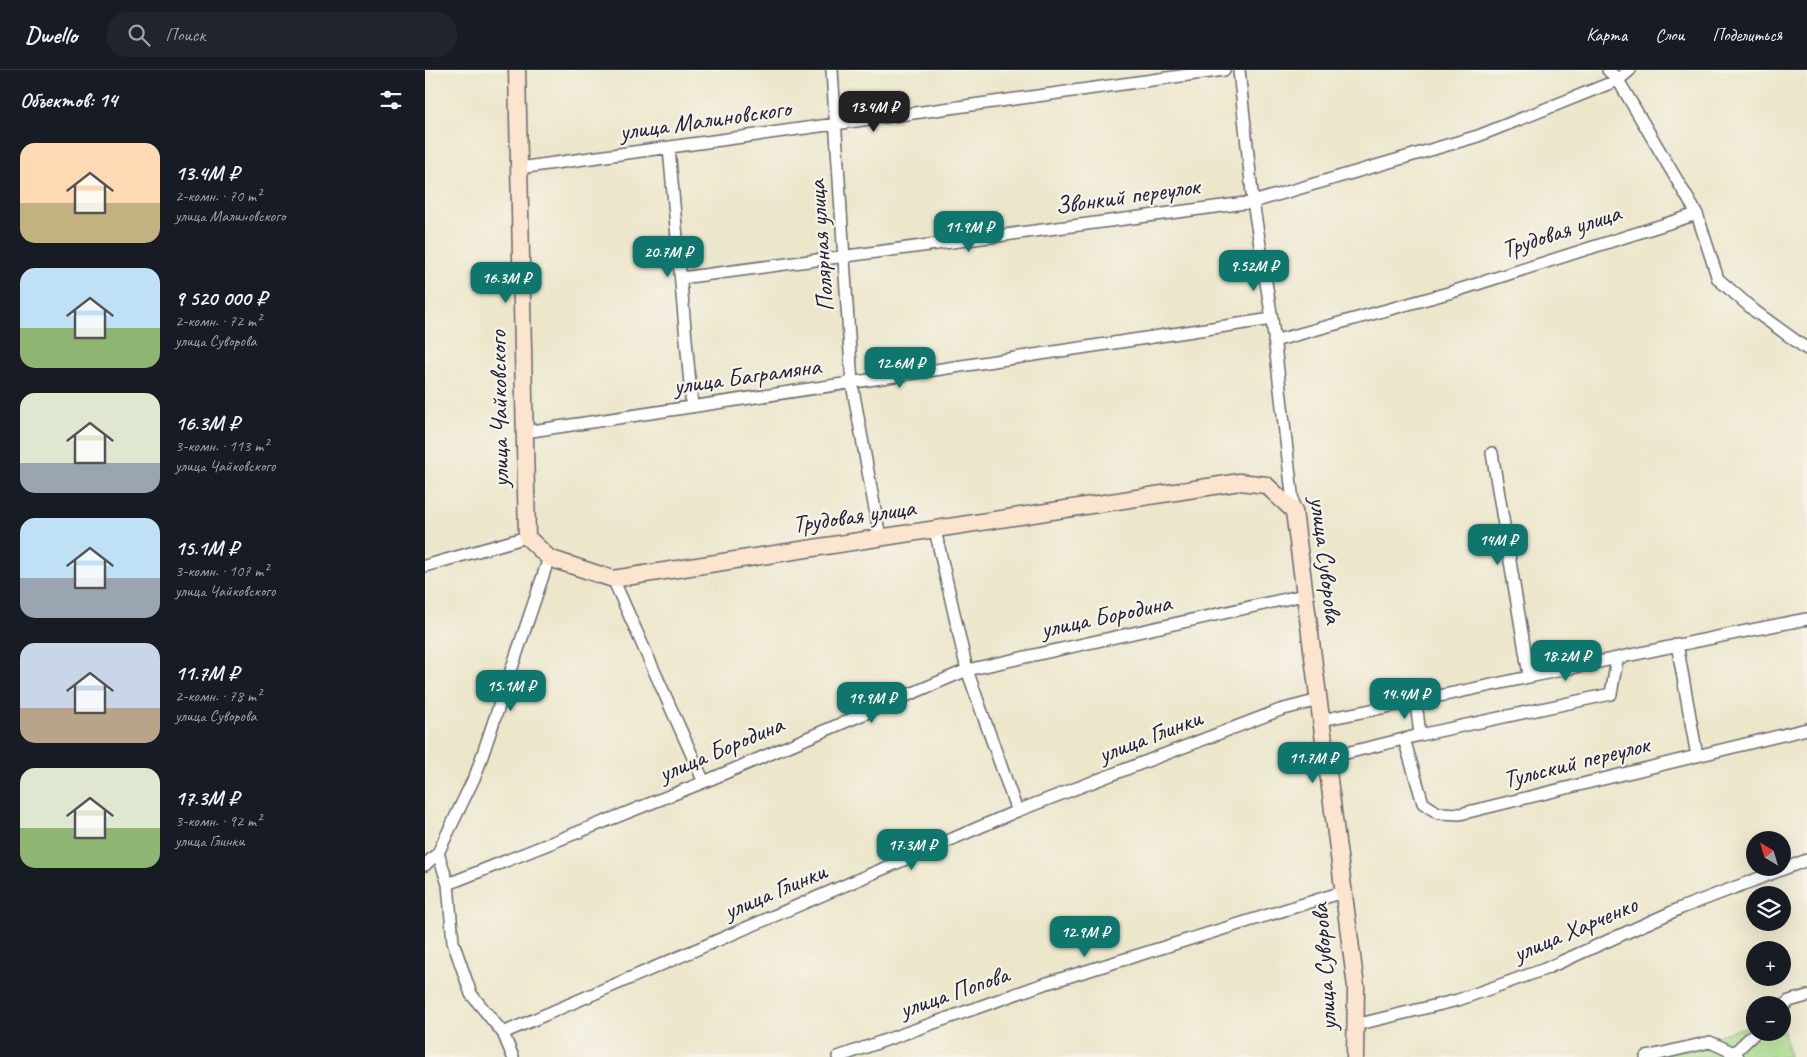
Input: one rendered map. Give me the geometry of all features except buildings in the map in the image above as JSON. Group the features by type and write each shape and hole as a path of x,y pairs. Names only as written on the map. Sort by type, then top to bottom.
{"main road":[{"name":"улица Чайковского","path":"517,70 527,537"},
{"name":"Трудовая улица","path":"527,537 549,558 613,579 1240,482 1266,485 1295,511"},
{"name":"улица Суворова","path":"1295,511 1320,720 1356,987 1355,1057"}],"street":[{"name":"Полярная улица","path":"832,70 852,384 880,537"},
{"name":"улица Малиновского","path":"519,168 1224,70"},
{"name":"улица Суворова","path":"1239,70 1253,202 1272,320 1295,511"},
{"path":"1608,70 1618,80 1697,214 1718,279 1756,312 1807,349"},
{"path":"1618,80 1630,70"},
{"name":"Звонкий переулок","path":"681,278 1253,202 1478,136 1618,80"},
{"path":"669,148 692,407"},
{"name":"Трудовая улица","path":"1274,340 1452,292 1697,214"},
{"name":"улица Баграмяна","path":"525,432 1272,320"},
{"path":"1492,453 1529,676"},
{"path":"935,530 967,670 1017,811"},
{"path":"425,566 527,537"},
{"path":"425,864 438,853 476,774 549,558"},
{"path":"613,579 704,782"},
{"name":"улица Бородина","path":"448,884 704,782 967,670 1305,595"},
{"path":"1320,720 1416,702 1529,676 1617,660 1677,644 1807,619"},
{"path":"1677,644 1697,756"},
{"path":"1326,758 1420,735 1611,694 1617,660"},
{"name":"улица Глинки","path":"503,1033 1017,811 1279,710 1319,700"},
{"path":"1416,702 1420,735"},
{"name":"Тульский переулок","path":"1404,739 1423,803 1438,813 1460,814 1807,729"},
{"path":"438,853 448,884 453,942 471,994 503,1033 513,1057"},
{"name":"улица Харченко","path":"1355,1025 1458,1000 1545,968 1681,908 1807,860"},
{"name":"улица Попова","path":"838,1057 1041,985 1343,892"},
{"path":"1791,1002 1807,996"},
{"path":"1647,1057 1710,1042 1736,1055 1748,1041"}],"green space":[{"path":"1746,1027 1746,1041 1786,1041 1789,1057 1649,1057"}]}
